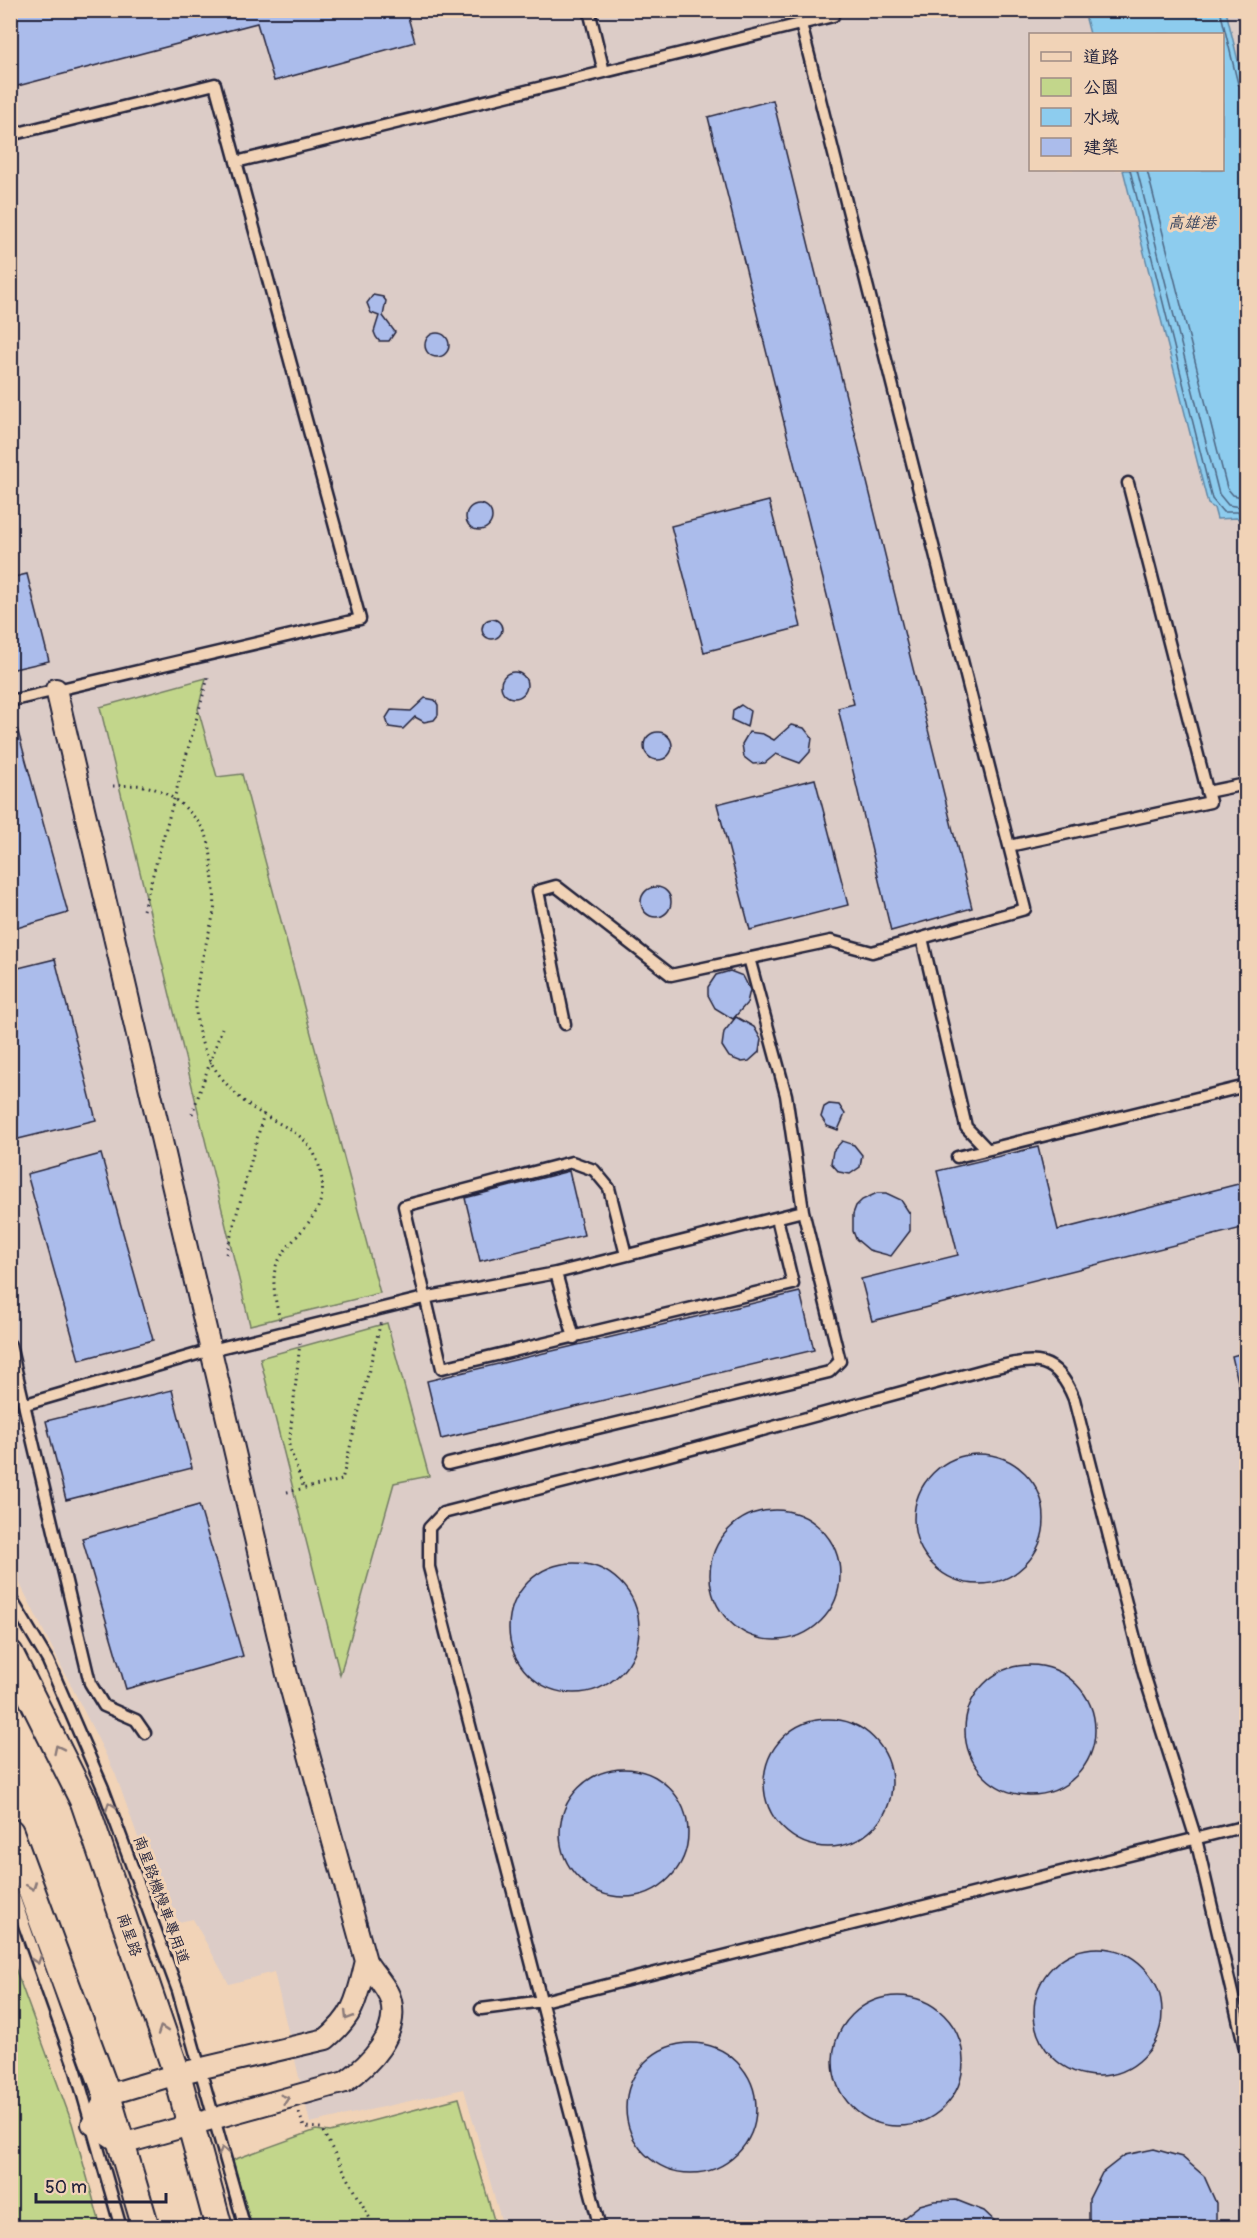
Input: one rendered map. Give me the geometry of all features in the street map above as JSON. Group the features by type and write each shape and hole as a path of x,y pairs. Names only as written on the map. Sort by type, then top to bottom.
{"street":[{"path":"56,689 288,1679 366,1961 391,2000 391,2022 381,2047 365,2067 345,2082 122,2145"},
{"name":"南星路","path":"10,1654 84,1802 189,2072 203,2123 219,2228"},
{"path":"10,1832 107,2095 146,2228"},
{"path":"122,2145 92,2124 107,2095 189,2072 326,2039 344,2024 353,2008 366,1961"}],"lane":[{"path":"589,10 604,72"},
{"path":"236,162 833,16 832,10"},
{"path":"564,1024 538,891 556,886 671,975 831,941 872,952 1025,909 801,24"},
{"path":"10,135 215,84 360,619 10,701"},
{"path":"1009,846 1210,802 1128,483"},
{"path":"1208,792 1246,784"},
{"path":"922,938 966,1127 987,1149"},
{"path":"448,1464 829,1372 840,1361 803,1211 786,1095 749,958"},
{"path":"957,1157 1246,1086"},
{"path":"626,1255 609,1188 594,1170 572,1162 404,1206 442,1368 792,1284 777,1218"},
{"path":"26,1404 211,1350 424,1298 556,1273 803,1211"},
{"path":"556,1273 574,1338"},
{"path":"10,1346 26,1404 90,1683 104,1706 136,1720 145,1733"},
{"path":"600,2228 429,1567 429,1528 443,1513 659,1458 987,1369 1042,1361 1057,1369 1066,1380 1074,1399 1144,1674 1196,1839 1246,2053"},
{"name":"南星路機慢車專用道","path":"10,1597 48,1661 103,1788 178,1991 189,2072"},
{"path":"481,2009 543,2001 1246,1826"},
{"path":"10,1885 76,2071 122,2228"},
{"path":"203,2123 244,2228"}],"path":[{"path":"143,910 209,674"},
{"path":"113,786 144,786 174,798 195,818 205,833 210,851 214,912 196,989 195,1010 203,1046 225,1083 250,1106 303,1137 317,1162 322,1182 315,1215 276,1268 275,1303 280,1322"},
{"path":"192,1114 222,1028"},
{"path":"226,1254 264,1113"},
{"path":"287,1492 342,1480 382,1317"},
{"path":"300,1338 290,1446 304,1489"},
{"path":"294,2097 304,2127 321,2128 375,2228"}],"shaded area":[{"path":"11,11 1093,11 1099,33 1029,33 1029,171 1132,171 1217,519 1246,518 1246,2227 503,2227 464,2089 310,2123 274,1972 229,1984 193,1919 169,1924 115,1773 11,1566"},
{"path":"1226,11 1246,11 1246,94"}],"green space":[{"path":"206,678 198,709 217,777 242,774 380,1293 250,1325 100,707"},
{"path":"387,1323 429,1476 394,1483 340,1675 260,1358"},
{"path":"11,1957 72,2123 101,2227 11,2227"},
{"path":"459,2098 496,2227 252,2227 233,2160 316,2130 330,2132"}],"water":[{"name":"高雄港","path":"1084,11 1226,11 1246,94 1246,522 1237,518 1217,519 1214,508 1208,504 1123,171 1224,171 1224,33 1090,33"}],"building":[{"path":"10,10 406,10 415,42 274,81 257,23 10,88"},
{"path":"773,100 972,908 891,931 838,708 854,704 708,117"},
{"path":"373,295 383,297 386,301 383,316 395,332 389,341 379,341 374,332 379,316 371,313 367,303"},
{"path":"437,333 446,336 449,345 446,354 437,357 428,354 425,345 428,336"},
{"path":"769,501 801,627 704,652 671,526"},
{"path":"479,504 488,508 492,517 488,526 479,530 470,526 466,517 470,508"},
{"path":"27,574 49,661 10,670 10,578"},
{"path":"492,619 499,622 502,629 499,636 492,639 485,636 482,629 485,622"},
{"path":"514,672 523,676 527,685 523,694 514,698 505,694 501,685 505,676"},
{"path":"425,698 435,700 438,705 438,715 434,720 424,722 415,717 403,729 389,727 386,718 391,710 411,711"},
{"path":"741,705 750,711 747,727 732,720 733,710"},
{"path":"15,721 68,913 10,930 10,722"},
{"path":"791,725 804,728 812,738 810,752 800,763 776,754 765,763 753,764 744,757 742,744 749,732 763,734 774,740"},
{"path":"658,732 668,736 672,746 668,756 658,760 648,756 644,746 648,736"},
{"path":"815,779 848,905 750,930 717,804"},
{"path":"656,887 667,891 671,902 667,913 656,917 645,913 641,902 645,891"},
{"path":"55,959 96,1120 10,1141 10,970"},
{"path":"730,971 743,976 750,990 747,1003 733,1019 715,1008 708,995 708,987 716,975"},
{"path":"736,1017 754,1027 761,1039 759,1052 749,1061 742,1062 729,1057 722,1046 724,1032"},
{"path":"829,1104 839,1105 845,1114 838,1130 827,1126 821,1117 824,1107"},
{"path":"842,1141 854,1145 862,1155 860,1167 850,1174 839,1172 831,1163 833,1151"},
{"path":"1038,1147 1058,1230 1246,1182 1246,1227 872,1321 861,1279 958,1255 937,1171"},
{"path":"101,1154 153,1340 79,1360 27,1174"},
{"path":"569,1171 584,1235 480,1261 465,1198"},
{"path":"877,1193 886,1193 901,1200 910,1214 910,1231 891,1256 869,1250 856,1239 853,1231 853,1214 856,1206 862,1200"},
{"path":"800,1292 814,1350 441,1439 427,1381"},
{"path":"1246,1352 1246,1395 1241,1395 1232,1356"},
{"path":"172,1390 192,1468 66,1500 46,1421"},
{"path":"979,1454 1004,1459 1025,1473 1039,1494 1044,1519 1039,1544 1025,1565 1004,1579 979,1584 954,1579 933,1565 919,1544 914,1519 919,1494 933,1473 954,1459"},
{"path":"199,1505 243,1656 126,1689 82,1538"},
{"path":"775,1510 800,1515 821,1529 835,1550 840,1575 835,1600 821,1621 800,1635 775,1640 750,1635 729,1621 715,1600 710,1575 715,1550 729,1529 750,1515"},
{"path":"574,1563 599,1568 620,1582 634,1603 639,1628 634,1653 620,1674 599,1688 574,1693 549,1688 528,1674 514,1653 509,1628 514,1603 528,1582 549,1568"},
{"path":"1030,1665 1055,1670 1076,1684 1090,1705 1095,1730 1090,1755 1076,1776 1055,1790 1030,1795 1005,1790 984,1776 970,1755 965,1730 970,1705 984,1684 1005,1670"},
{"path":"828,1719 853,1723 874,1737 888,1758 892,1783 888,1808 874,1829 853,1843 828,1847 803,1843 782,1829 768,1808 764,1783 768,1758 782,1737 803,1723"},
{"path":"624,1769 649,1773 670,1787 684,1808 688,1833 684,1858 670,1879 649,1893 624,1897 599,1893 578,1879 564,1858 560,1833 564,1808 578,1787 599,1773"},
{"path":"1098,1948 1123,1952 1144,1966 1158,1987 1162,2012 1158,2037 1144,2058 1123,2072 1098,2076 1073,2072 1052,2058 1038,2037 1034,2012 1038,1987 1052,1966 1073,1952"},
{"path":"898,1996 923,2001 944,2015 958,2036 963,2061 958,2086 944,2107 923,2121 898,2126 873,2121 852,2107 838,2086 833,2061 838,2036 852,2015 873,2001"},
{"path":"691,2043 716,2048 737,2062 751,2083 756,2108 751,2133 737,2154 716,2168 691,2173 666,2168 645,2154 631,2133 626,2108 631,2083 645,2062 666,2048"},
{"path":"1154,2149 1182,2157 1204,2176 1216,2203 1216,2228 1089,2228 1089,2199 1102,2173 1125,2155"},
{"path":"956,2200 984,2211 1002,2228 891,2228 920,2205 934,2201"}]}
